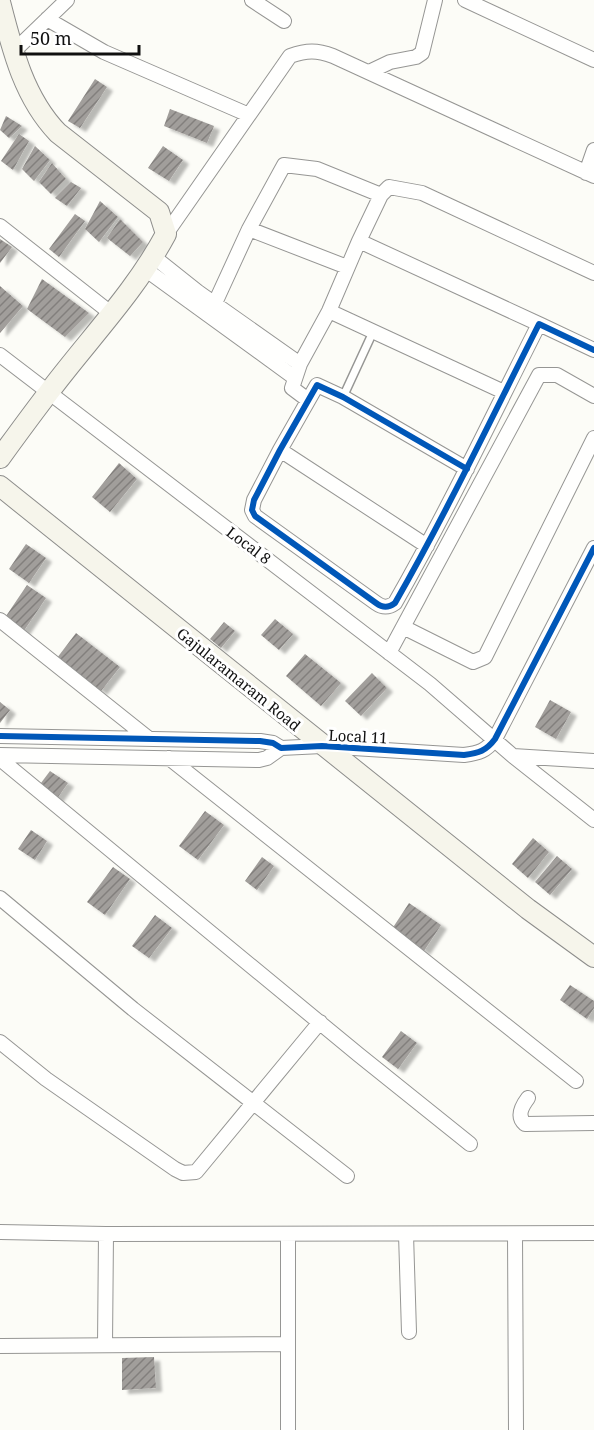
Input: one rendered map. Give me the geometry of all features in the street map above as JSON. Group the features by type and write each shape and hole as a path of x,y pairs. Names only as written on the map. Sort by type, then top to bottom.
{"main road":[{"path":"0,2 13,52 43,118 58,133 159,212 166,234 149,263 112,314 48,392 0,458"},
{"name":"Gajularamaram Road","path":"0,486 322,746 528,909 594,957"}],"street":[{"path":"13,52 67,0"},
{"path":"252,0 284,21"},
{"path":"369,72 390,62 416,57 422,52 435,0"},
{"path":"465,0 594,60"},
{"path":"47,19 104,52 249,116"},
{"path":"166,234 290,56 303,51 318,50 369,72 590,175 594,150"},
{"path":"211,309 249,229 284,165 317,169 381,195"},
{"path":"308,400 292,388 300,364 329,311 381,195 389,187 422,194 594,273"},
{"path":"0,226 112,314"},
{"path":"249,229 347,267"},
{"path":"359,241 594,350"},
{"path":"149,263 211,309 295,378"},
{"path":"211,309 300,364"},
{"path":"329,311 504,392"},
{"path":"467,469 343,397 317,385 279,450 254,500 252,510 255,516 382,607 390,607 395,603 427,546 467,469 539,324"},
{"name":"Local 8","path":"0,355 389,653 594,820"},
{"path":"389,653 539,375 557,375 594,396"},
{"path":"403,627 473,662 484,657 594,438"},
{"path":"279,450 427,546"},
{"path":"495,739 594,549"},
{"path":"0,620 148,738"},
{"name":"Local 11","path":"0,736 260,741 281,747 322,746 464,755 488,749 495,739"},
{"path":"115,738 116,758"},
{"name":"Local 11","path":"0,757 259,760 267,758 281,747"},
{"path":"513,756 594,761"},
{"path":"0,757 470,1144"},
{"path":"169,758 576,1081"},
{"path":"0,898 134,1009 347,1176"},
{"path":"0,1042 46,1079 183,1173 196,1172 320,1022"},
{"path":"528,1098 522,1106 520,1115 521,1121 525,1124 594,1123"},
{"path":"0,1232 106,1234 594,1233"},
{"path":"105,1345 106,1234"},
{"path":"288,1234 288,1430"},
{"path":"406,1234 409,1332"},
{"path":"515,1234 516,1430"},
{"path":"0,1346 288,1344"}],"lane":[{"path":"343,397 374,330"}],"building":[{"path":"95,79 107,87 80,128 68,121"},
{"path":"170,109 214,126 207,143 164,126"},
{"path":"6,116 22,126 9,138 0,130"},
{"path":"19,134 29,141 13,170 1,161"},
{"path":"35,146 50,160 34,181 22,169"},
{"path":"163,146 183,160 169,181 148,168"},
{"path":"52,163 66,179 51,194 39,182"},
{"path":"71,182 81,188 67,206 55,198"},
{"path":"100,201 118,217 99,242 85,229"},
{"path":"75,214 85,221 59,257 49,249"},
{"path":"120,219 143,242 130,256 107,238"},
{"path":"0,239 12,247 0,263"},
{"path":"42,279 89,313 65,337 27,309"},
{"path":"0,286 23,306 0,333"},
{"path":"119,463 137,479 110,512 92,497"},
{"path":"26,544 46,558 29,583 9,569"},
{"path":"27,585 46,598 21,635 2,622"},
{"path":"275,619 293,634 279,650 261,635"},
{"path":"224,622 235,631 221,648 210,639"},
{"path":"76,633 120,667 101,691 57,658"},
{"path":"305,654 341,683 321,706 286,676"},
{"path":"372,673 387,688 361,716 345,701"},
{"path":"550,700 571,712 556,739 535,727"},
{"path":"0,702 10,710 0,723"},
{"path":"50,771 68,783 56,800 38,787"},
{"path":"205,811 224,825 198,860 179,846"},
{"path":"31,830 47,841 35,860 18,849"},
{"path":"533,838 549,852 528,878 512,864"},
{"path":"557,856 572,869 550,895 535,882"},
{"path":"262,857 274,866 257,890 245,881"},
{"path":"113,867 130,879 105,915 87,902"},
{"path":"409,903 441,925 424,951 392,929"},
{"path":"155,915 172,928 149,958 132,946"},
{"path":"570,985 594,1001 594,1008 587,1019 560,1000"},
{"path":"401,1031 417,1043 398,1069 382,1057"},
{"path":"154,1357 156,1388 122,1390 122,1358"}],"cycle path":[{"path":"467,469 343,397 317,385 280,450 254,500 252,510 255,516 376,603 383,607 390,606 395,603 433,534 451,499 469,464 539,324 594,350"},
{"path":"0,736 260,741 273,743 281,748 322,746 464,755 478,752 485,749 495,739 594,548"}]}
